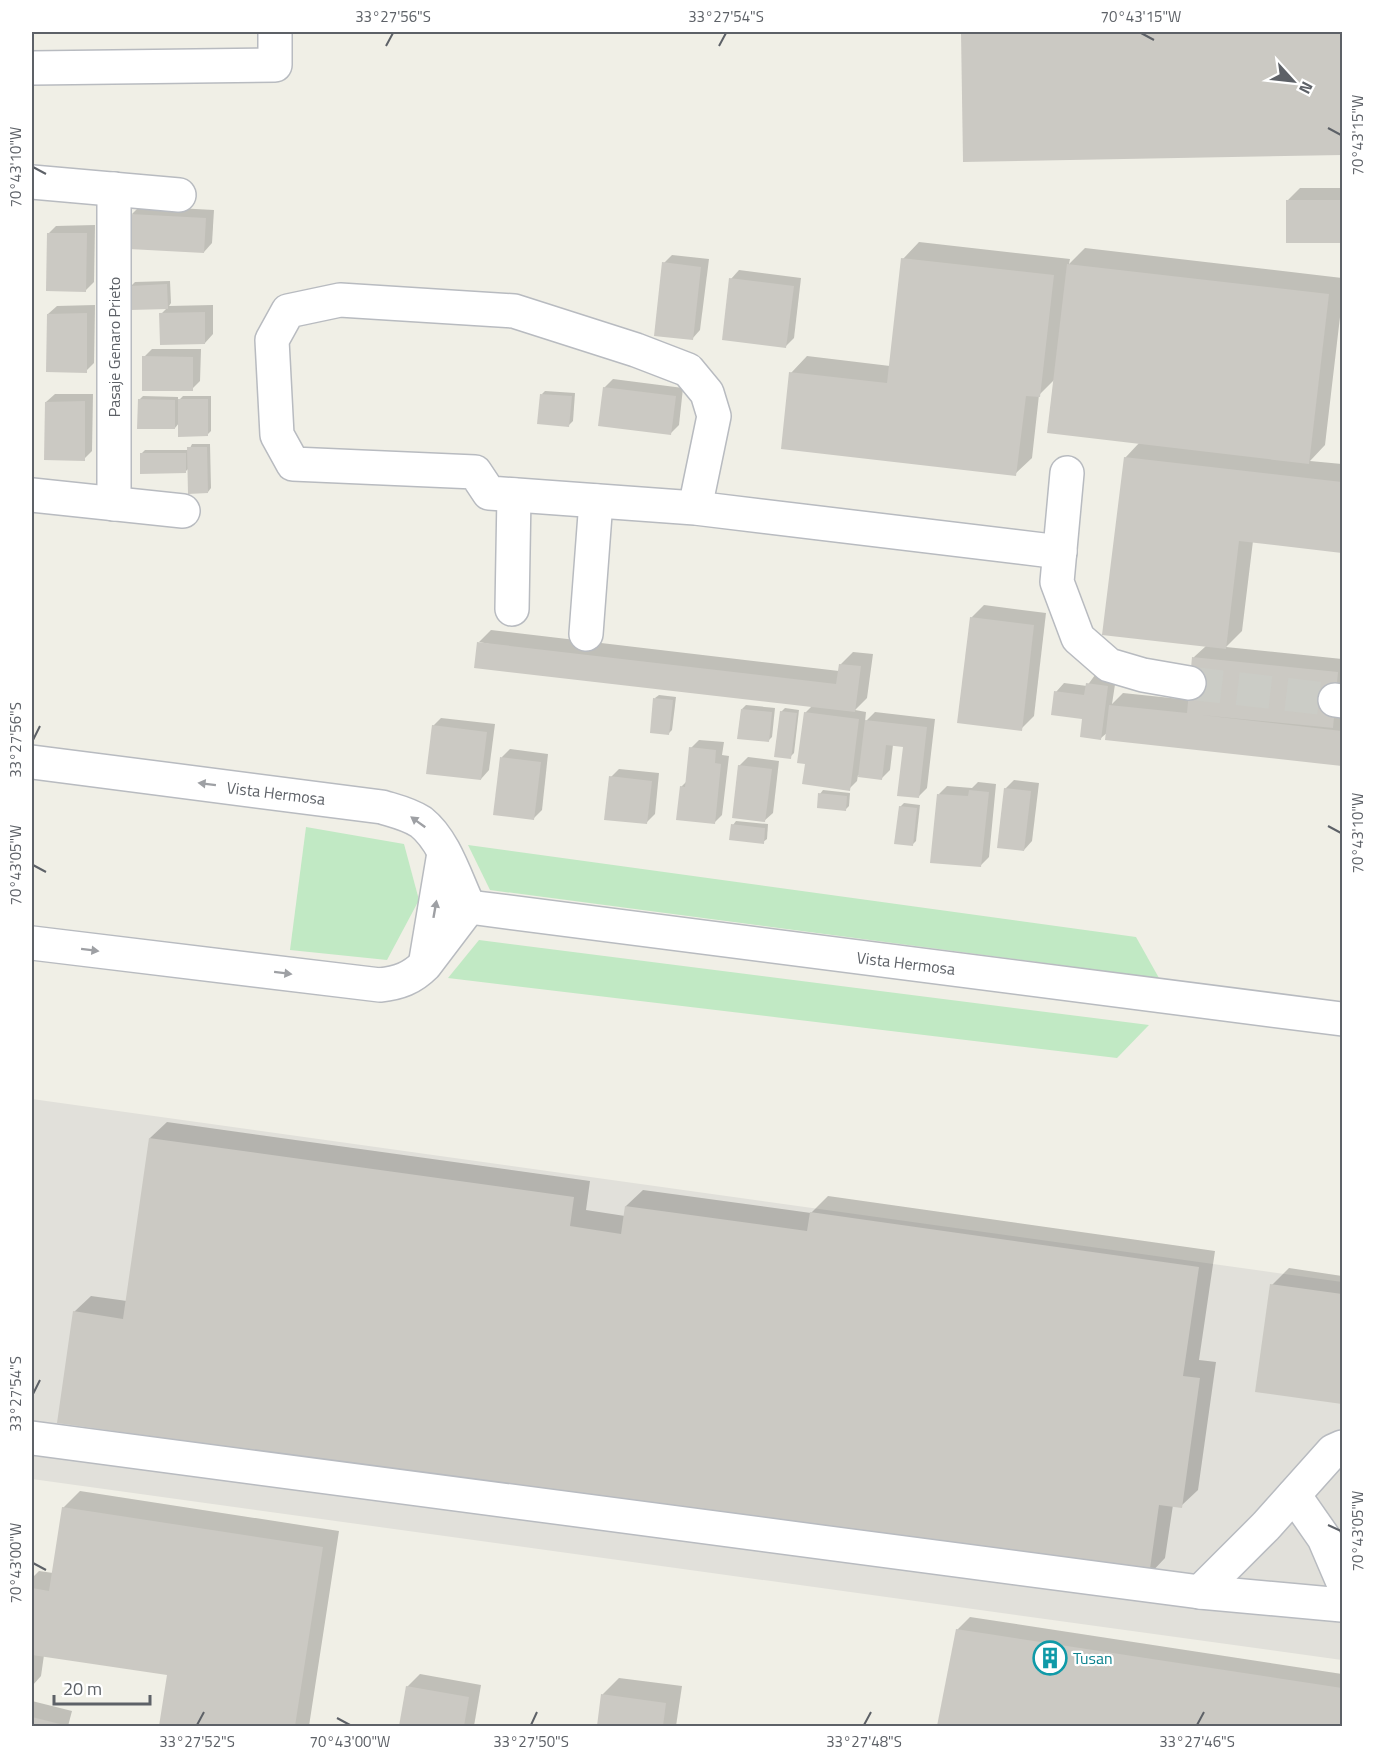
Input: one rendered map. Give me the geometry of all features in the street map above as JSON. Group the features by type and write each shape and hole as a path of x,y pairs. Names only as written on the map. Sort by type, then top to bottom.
{"street":[{"path":"32,68 275,65 275,32"},
{"path":"32,182 179,195"},
{"name":"Pasaje Genaro Prieto","path":"114,189 114,504"},
{"path":"695,508 714,416 707,393 688,370 636,350 514,311 340,300 288,311 272,340 277,435 293,464 475,472 489,493 695,508 1060,552"},
{"path":"1067,473 1057,582 1078,638 1109,664 1143,675 1189,683"},
{"path":"32,495 183,511"},
{"path":"512,609 514,495"},
{"path":"586,634 597,501"},
{"name":"Vista Hermosa","path":"32,762 382,807 405,813 421,823 434,836 469,907 1342,1019"},
{"path":"425,965 444,853"},
{"path":"32,943 380,985 394,984 407,979 425,965 469,907"},
{"path":"32,1438 1200,1592 1342,1605"},
{"path":"1200,1592 1266,1526 1333,1451 1342,1447"},
{"path":"1294,1495 1324,1538 1342,1580"}],"shaded area":[{"path":"32,1099 1342,1282 1342,1660 32,1479"}],"green space":[{"path":"306,827 404,844 419,900 387,960 290,950"},
{"path":"468,845 1136,937 1159,978 490,890"},
{"path":"479,940 1149,1025 1117,1058 448,978"}],"building":[{"path":"961,32 1342,32 1342,155 963,162"},
{"path":"1286,200 1342,200 1342,243 1286,243"},
{"path":"130,214 206,218 204,253 129,249"},
{"path":"47,233 87,233 86,292 46,291"},
{"path":"901,258 1054,275 1040,397 1026,396 1016,476 781,449 789,372 887,383"},
{"path":"662,262 701,267 693,340 654,336"},
{"path":"1067,264 1329,294 1309,464 1047,433"},
{"path":"729,278 794,286 786,348 722,340"},
{"path":"167,284 168,309 130,310 130,286"},
{"path":"205,312 205,344 160,345 159,313"},
{"path":"87,313 87,373 46,372 47,314"},
{"path":"142,356 193,357 193,391 142,391"},
{"path":"603,387 676,396 671,435 598,426"},
{"path":"540,394 572,396 569,427 537,424"},
{"path":"138,399 175,400 175,429 137,429"},
{"path":"178,399 208,399 208,436 178,437"},
{"path":"85,401 85,461 44,460 45,402"},
{"path":"187,447 207,447 208,493 188,494"},
{"path":"140,453 186,453 186,473 140,474"},
{"path":"1124,457 1342,482 1342,553 1239,541 1226,649 1102,635"},
{"path":"970,617 1034,625 1022,731 957,723"},
{"path":"477,642 836,684 839,664 861,666 855,712 474,668"},
{"path":"1192,657 1338,672 1333,728 1201,715 1342,731 1342,766 1105,740 1109,705 1187,713"},
{"path":"1086,683 1108,686 1101,740 1080,737 1082,719 1051,715 1054,691 1084,695"},
{"path":"653,698 673,700 669,735 650,733"},
{"path":"741,709 772,712 769,742 737,739"},
{"path":"780,711 797,713 791,759 774,757"},
{"path":"804,712 859,719 850,791 802,784 805,764 797,763"},
{"path":"865,720 927,727 919,798 897,796 903,747 886,745 882,780 858,777"},
{"path":"432,725 487,732 481,780 426,774"},
{"path":"689,747 716,750 715,763 721,764 715,824 676,820 680,786 685,787"},
{"path":"500,757 541,762 534,820 493,815"},
{"path":"738,765 772,769 765,822 732,818"},
{"path":"609,776 652,781 647,824 604,820"},
{"path":"1004,788 1031,791 1024,851 997,848"},
{"path":"969,790 989,792 981,867 930,863 937,794 968,796"},
{"path":"818,793 847,796 846,811 817,808"},
{"path":"899,806 917,808 913,846 894,844"},
{"path":"731,824 765,828 764,844 729,840"},
{"path":"149,1138 574,1197 570,1226 621,1234 625,1206 807,1231 810,1212 1199,1267 1183,1376 1200,1378 1182,1508 1159,1505 1149,1576 57,1423 73,1311 123,1319"},
{"path":"1270,1284 1342,1294 1342,1404 1255,1392"},
{"path":"62,1507 323,1547 295,1726 159,1726 167,1675 32,1655 32,1588 49,1591"},
{"name":"Tusan","path":"956,1629 1342,1688 1342,1726 937,1726"},
{"path":"406,1686 469,1697 464,1726 399,1726"},
{"path":"601,1694 666,1703 663,1726 597,1726"},
{"path":"32,1717 60,1724 59,1726 32,1726"}],"tunnel":[{"path":"1189,683 1335,700"}],"place":[{"name":"Tusan","path":"1050,1658"}]}
